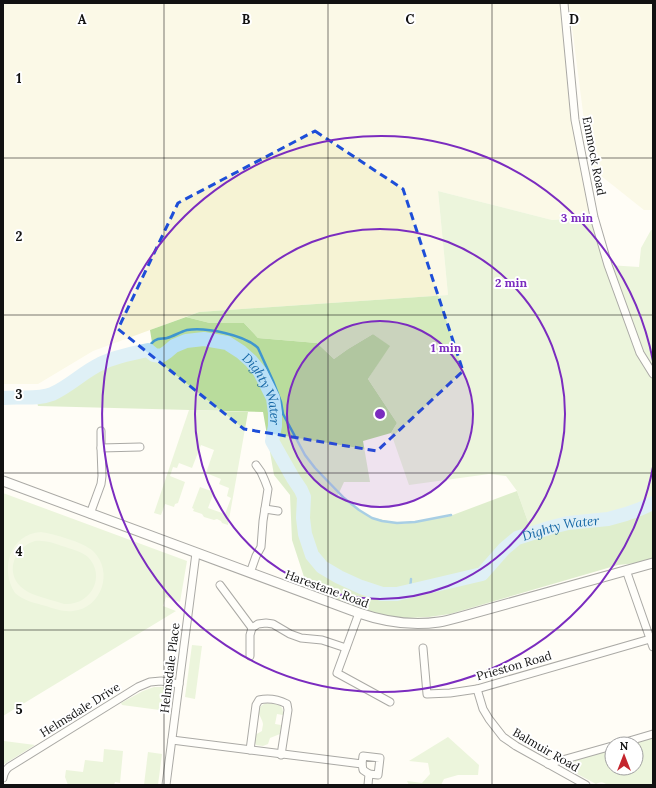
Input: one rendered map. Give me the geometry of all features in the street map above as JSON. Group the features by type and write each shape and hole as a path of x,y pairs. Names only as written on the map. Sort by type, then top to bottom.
{"street":[{"name":"Emmock Road","path":"564,3 576,120 594,216 608,265 640,353 653,374"},
{"path":"90,514 101,484 101,431"},
{"path":"101,448 140,447"},
{"path":"250,573 261,547 268,489 261,472 256,465"},
{"name":"Harestane Road","path":"3,481 359,614 394,622 416,624 439,622 653,563"},
{"path":"265,509 278,511"},
{"name":"Helmsdale Place","path":"166,785 196,553"},
{"path":"626,570 653,646"},
{"path":"220,585 252,628"},
{"path":"359,614 336,673 390,702"},
{"path":"250,656 250,635 252,628 258,624 266,623 274,624 290,634 301,638 322,640 346,648"},
{"name":"Prieston Road","path":"423,648 427,694 450,693 477,689 650,638"},
{"name":"Helmsdale Drive","path":"3,778 9,767 138,687 150,682 161,681 179,684"},
{"name":"Balmuir Road","path":"477,689 483,709 503,737 583,784"},
{"path":"250,750 256,705 259,700 264,699 287,704 288,710 281,755"},
{"path":"172,740 281,755 362,764"},
{"path":"548,764 604,748"},
{"path":"363,756 380,758 378,775 369,774 363,770 362,764 363,756"},
{"path":"368,785 369,774"}],"highlighted area":[{"path":"315,131 403,189 463,371 377,451 244,429 118,329 178,203"}],"shaded area":[{"path":"3,3 564,3 575,120 594,217 552,220 438,191 448,295 199,312 93,351 38,384 3,384"},
{"path":"569,3 653,3 653,210 644,210 590,167"}],"green space":[{"path":"438,191 552,220 594,217 608,265 639,267 641,248 651,230 653,230 653,501 532,533 517,491 506,476 489,474 409,485 391,433 397,423 368,379 389,346 373,334 334,359 317,343 258,338 244,323 210,323 186,317 199,312 448,295"},
{"path":"186,317 210,323 244,323 258,338 317,343 334,359 373,334 390,346 368,379 397,423 391,433 363,441 370,482 344,482 338,495 370,517 402,524 450,516 517,491 532,533 653,501 653,558 638,563 618,565 450,614 429,617 407,618 385,616 362,609 304,586 305,580 292,540 290,495 274,475 263,412 38,406 36,397 51,394 100,363 154,355 150,330"},
{"path":"189,410 248,412 228,525 217,519 214,520 204,517 202,514 193,511 194,509 192,508 200,487 214,492 208,508 225,514 231,498 227,496 229,488 219,484 221,479 206,473 214,450 201,445 192,468 179,463 177,468 173,467 170,476 185,482 178,503 175,504 174,507 165,504 161,515 154,513"},
{"path":"3,493 187,561 180,602 166,597 163,606 176,611 3,716"},
{"path":"41,532 68,539 93,551 103,568 104,578 98,596 91,603 83,608 73,611 62,611 22,598 15,593 10,584 8,574 10,555 21,539 30,534","holes":["35,541 49,542 72,549 88,557 96,573 96,581 93,589 88,595 81,600 64,604 33,594 18,584 14,577 13,570 16,556 27,545"]},
{"path":"192,645 202,646 195,699 185,697"},
{"path":"154,687 164,687 169,696 167,711 122,705 121,703"},
{"path":"266,703 278,705 282,708 283,715 277,714 275,724 281,725 280,734 270,738 268,744 263,746 256,745 254,741 255,735 262,731 263,725 259,708"},
{"path":"448,737 479,765 478,775 458,775 444,779 441,785 409,785 407,781 422,783 430,774 428,763 409,761"},
{"path":"653,737 653,785 607,785 602,782 596,784 568,769 568,764 575,762 575,759 604,750 604,776 644,776 644,739"},
{"path":"4,741 35,745 3,765"},
{"path":"104,749 123,751 120,783 115,782 114,785 68,785 65,777 66,770 83,772 85,760 103,762"},
{"path":"148,752 162,754 158,785 144,785"}],"waterway":[{"name":"Dighty Water","path":"148,350 152,343 156,340 167,338 187,330 195,329 225,333 252,343 258,348 281,402 283,414 305,455 315,468 344,498 372,518 382,521 397,523 415,522 451,515"},
{"name":"Dighty Water","path":"3,398 40,397 52,394 100,364 111,359 130,354 148,350 154,355 161,356 174,346 186,341 204,339 227,343 251,361 260,372 273,398 275,426 272,441 304,497 303,518 305,534 312,555 322,567 339,577 361,587 382,594 397,594 482,574 504,549 517,538 568,523 608,519 626,514 653,503"},
{"name":"Dighty Water","path":"410,591 411,579"}]}
